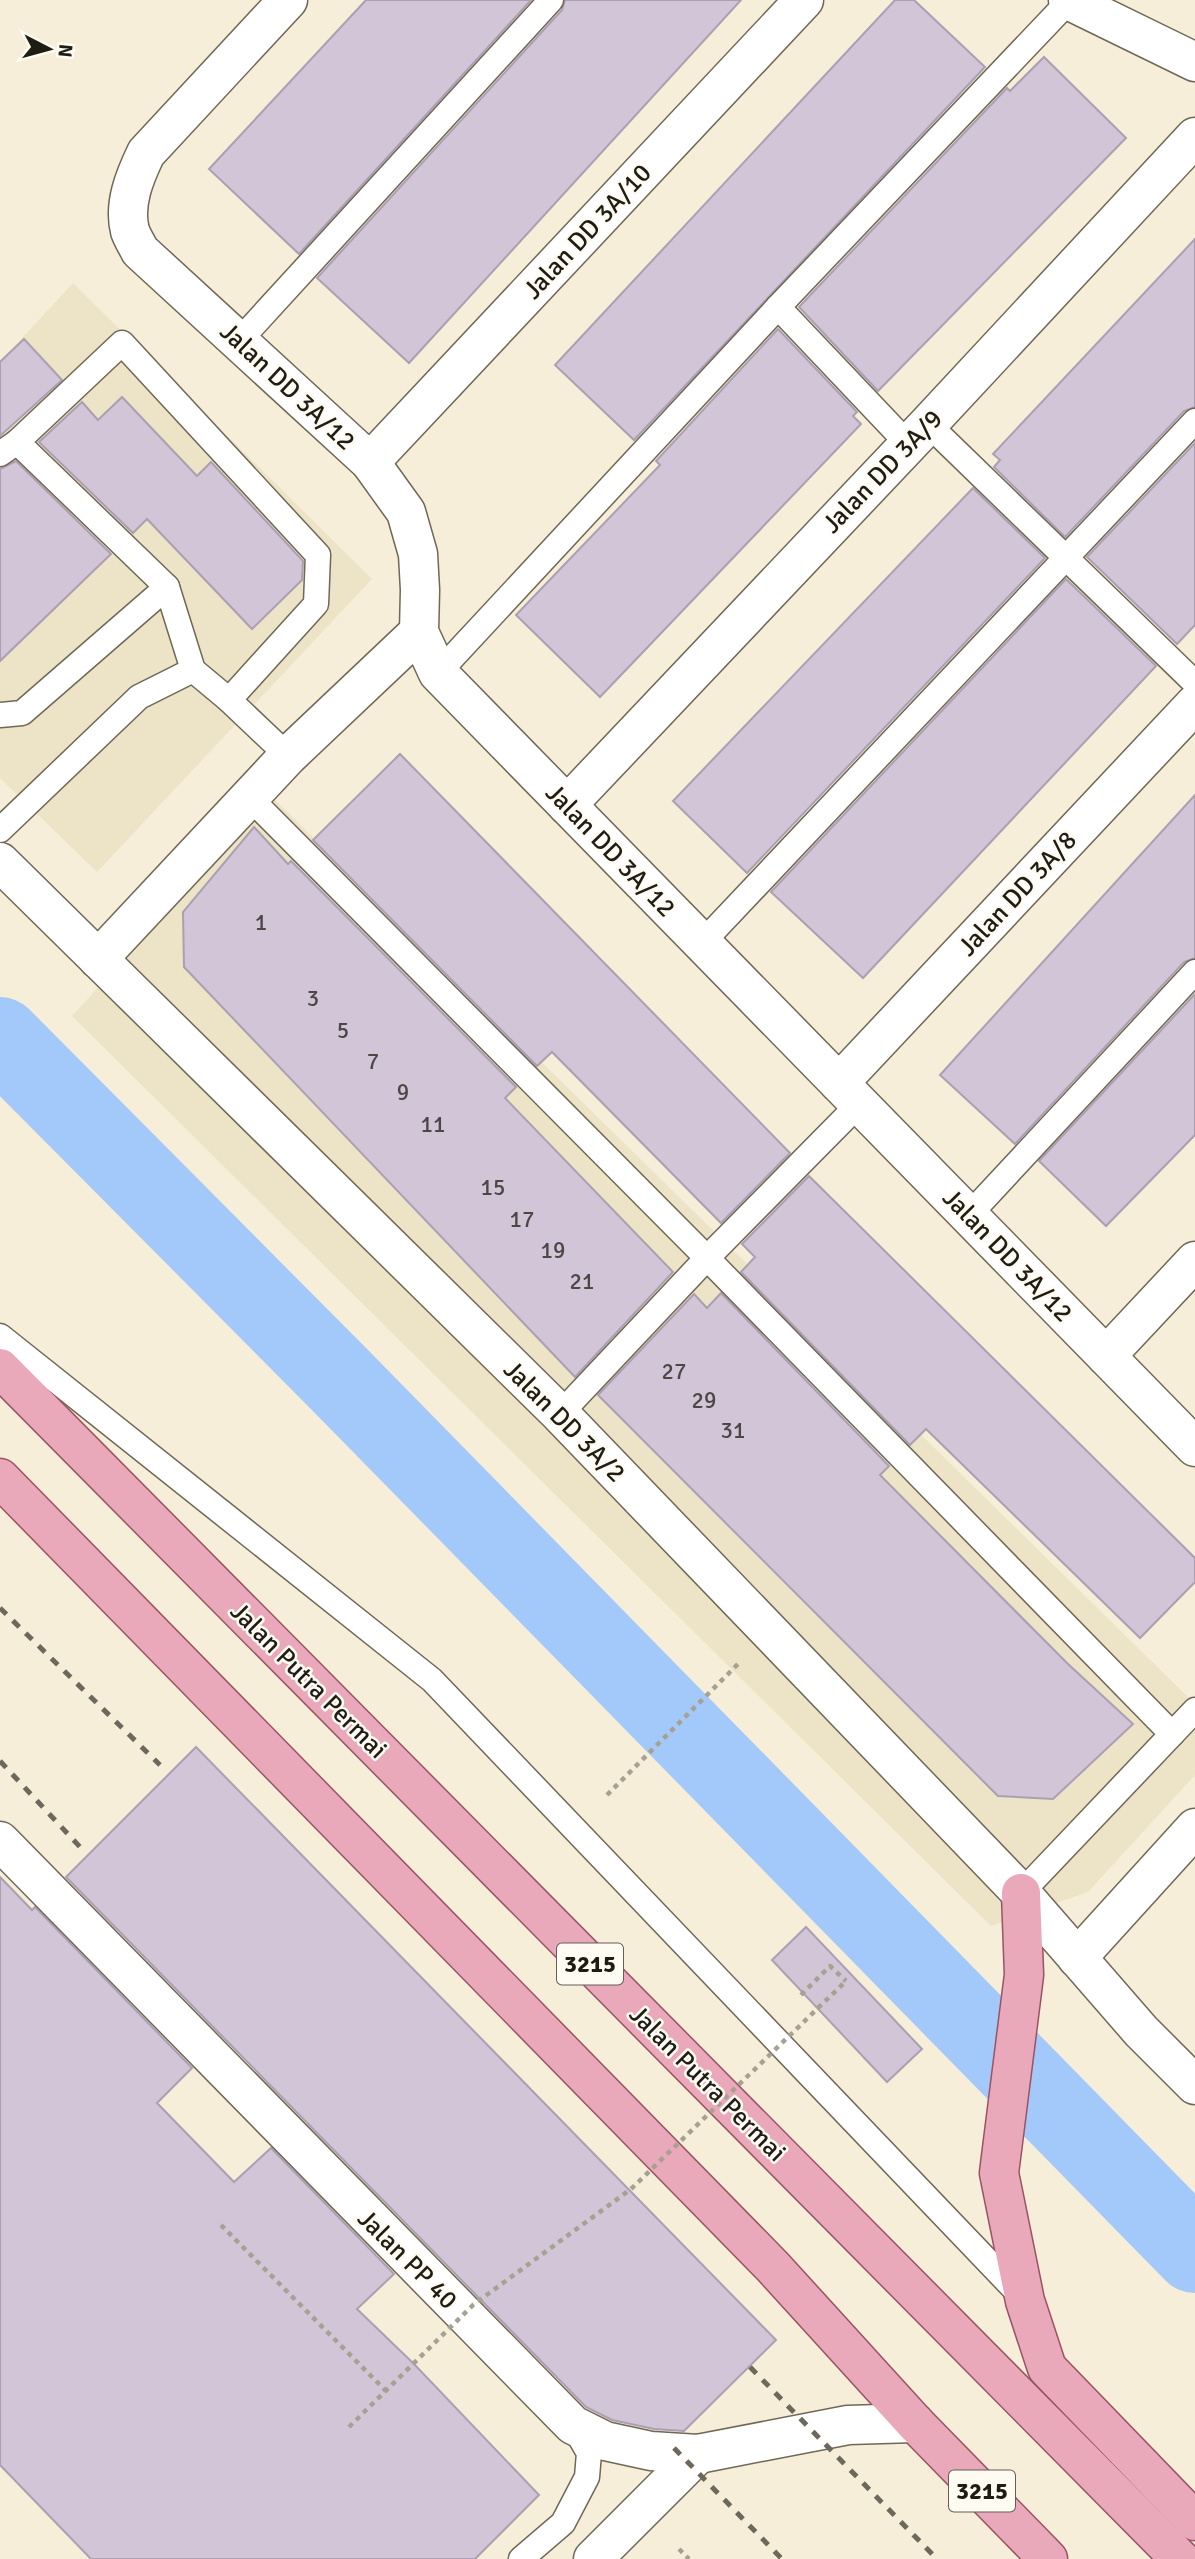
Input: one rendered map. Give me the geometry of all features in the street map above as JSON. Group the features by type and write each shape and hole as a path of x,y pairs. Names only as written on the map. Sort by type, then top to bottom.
{"main road":[{"name":"Jalan Putra Permai","path":"0,1368 1180,2559"},
{"name":"3215","path":"0,1478 773,2267 915,2423 1048,2559"},
{"path":"1021,1893 1024,1975 999,2173 1025,2301 1047,2368 1195,2521"}],"street":[{"name":"Jalan DD 3A/12","path":"288,0 146,153 134,178 129,207 130,231 140,251 370,462 406,512 418,554 419,632 438,673 1195,1447"},
{"name":"Jalan DD 3A/10","path":"370,462 804,0"},
{"path":"1068,0 1195,62"},
{"name":"Jalan DD 3A/9","path":"567,805 1195,137"},
{"path":"98,959 288,755 419,632"},
{"name":"Jalan DD 3A/8","path":"849,1094 1195,704"},
{"name":"Jalan DD 3A/2","path":"0,862 560,1414 1021,1893 1140,2031 1195,2085"},
{"path":"1106,1356 1195,1261"},
{"path":"1077,1958 1195,1828"},
{"name":"Jalan PP 40","path":"0,1841 573,2424 605,2441 651,2451 698,2454 848,2425 915,2423"},
{"path":"593,2559 698,2454"}],"lane":[{"path":"239,341 551,0"},
{"path":"438,673 1068,0"},
{"path":"779,307 918,433 1066,557 1195,683"},
{"path":"229,700 316,604 318,555 122,343 9,448 167,586 193,670 288,755"},
{"path":"702,943 1195,421"},
{"path":"0,715 22,713 167,586"},
{"path":"0,831 139,697 193,670"},
{"path":"249,797 707,1258 1172,1734"},
{"path":"968,1215 1195,972"},
{"path":"560,1414 707,1258 849,1094"},
{"path":"0,1336 432,1680 1025,2301"},
{"path":"1021,1893 1195,1710"},
{"path":"521,2559 563,2523 587,2477 589,2453 573,2424"}],"path":[{"path":"607,1796 708,1694"},
{"path":"349,2427 473,2305 631,2189 846,1981 830,1966 801,1995"},
{"path":"221,2225 386,2391"},
{"path":"679,2549 689,2559"}],"shaded area":[{"path":"73,283 372,579 97,872 0,778 0,362"},
{"path":"272,797 1195,1704 1195,1775 1088,1892 991,1926 72,1016"}],"building":[{"path":"366,0 531,0 299,254 209,169"},
{"path":"565,0 741,0 409,363 317,278 562,10"},
{"path":"895,0 914,0 985,67 634,440 555,365"},
{"path":"1044,57 1126,138 878,391 799,307 1007,88 1010,91"},
{"path":"1195,239 1195,407 1184,411 1065,537 994,467 1000,460 993,454"},
{"path":"778,329 857,412 853,416 861,424 600,697 516,615 660,465 656,461"},
{"path":"24,339 62,380 0,436 0,362"},
{"path":"122,397 197,476 211,462 303,561 302,580 252,629 147,519 133,533 39,442 82,402 98,420"},
{"path":"1195,443 1195,625 1177,644 1087,557"},
{"path":"16,461 111,554 0,661 0,469"},
{"path":"973,488 1045,558 747,873 673,801"},
{"path":"1066,579 1156,666 863,978 771,892"},
{"path":"400,754 790,1153 721,1223 552,1052 537,1066 313,840"},
{"path":"1195,795 1195,958 1184,962 1015,1144 940,1075"},
{"path":"254,827 288,864 291,861 516,1087 505,1098 673,1272 575,1377 184,967 183,912"},
{"path":"1195,994 1195,1135 1106,1226 1039,1161"},
{"path":"809,1176 1195,1558 1195,1582 1140,1638 926,1429 910,1445 741,1272 755,1257 742,1244"},
{"path":"721,1293 889,1466 880,1475 1067,1663 1133,1724 1053,1799 998,1796 598,1395 694,1294 707,1308"},
{"path":"196,1747 776,2340 684,2431 654,2429 612,2420 586,2407 66,1877"},
{"path":"0,1877 32,1910 35,1907 192,2068 157,2103 234,2182 271,2148 394,2274 357,2309 414,2364 539,2495 475,2559 91,2559 0,2465"},
{"path":"806,1927 922,2049 887,2082 772,1960"}],"waterway":[{"path":"0,1038 338,1378 1195,2252"}],"railway":[{"path":"0,1608 160,1765"},
{"path":"0,1761 80,1847"},
{"path":"750,2367 937,2559"},
{"path":"674,2448 782,2559"}]}
